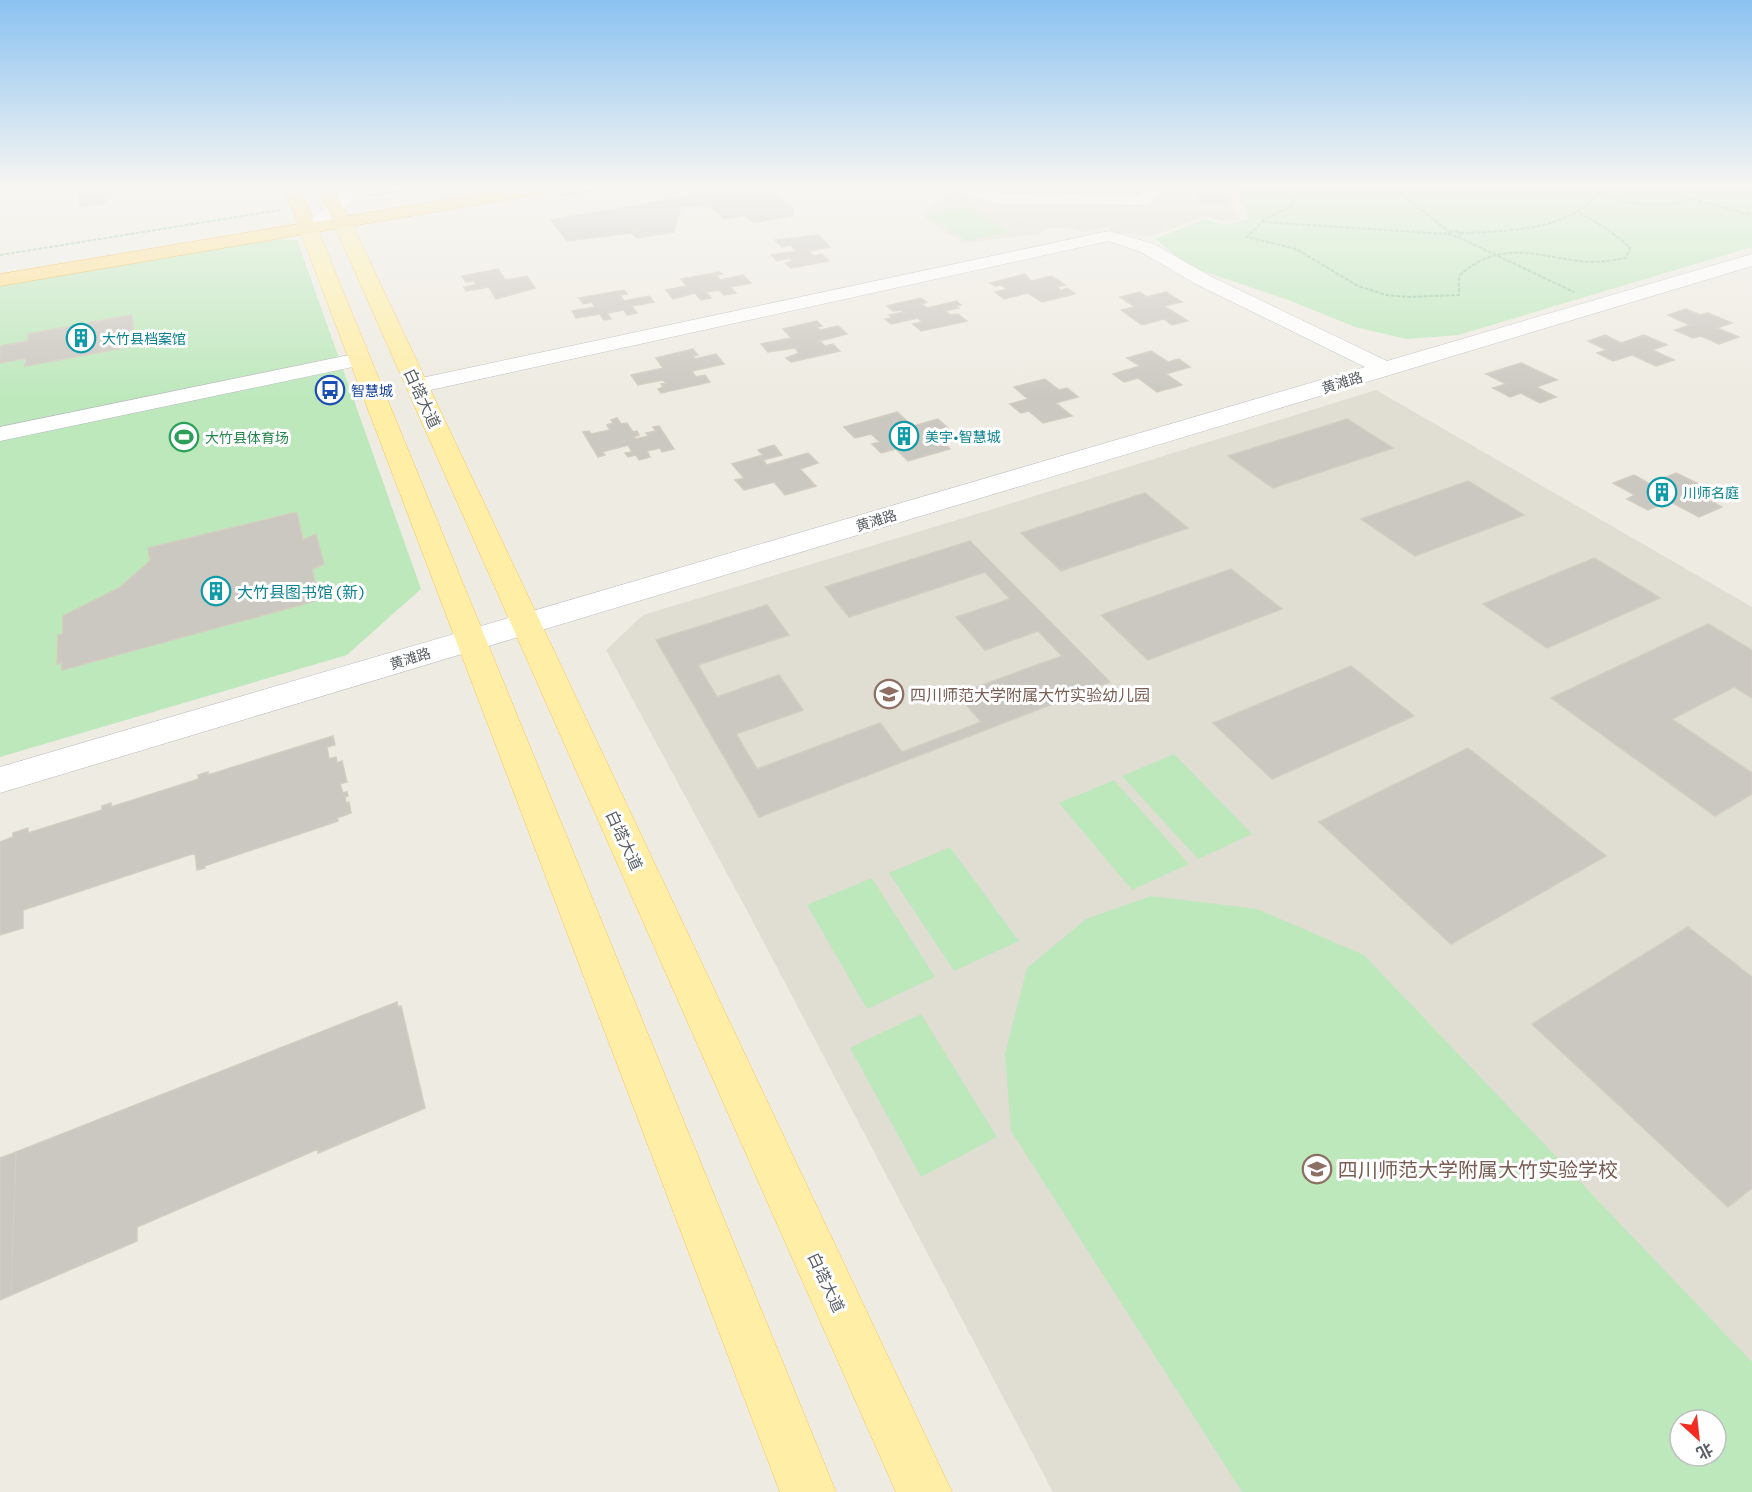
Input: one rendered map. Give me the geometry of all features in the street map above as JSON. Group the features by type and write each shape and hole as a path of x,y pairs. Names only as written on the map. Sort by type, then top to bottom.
{"highway":[{"path":"0,266 52,258"},
{"path":"0,279 104,258"}],"main road":[{"path":"319,258 808,1492"},
{"name":"白塔大道","path":"365,258 417,386 924,1492"}],"street":[{"path":"417,386 1009,258"},
{"path":"1165,258 1200,279 1385,369"},
{"name":"黄滩路","path":"0,780 1716,271 1748,271"},
{"path":"0,434 359,359"}],"path":[{"path":"1310,258 1358,286 1386,295 1408,297 1459,295 1459,276 1468,265 1487,258"},
{"path":"1500,258 1603,305"},
{"path":"1565,258 1578,261 1610,262 1626,258"}],"shaded area":[{"name":"四川师范大学附属大竹实验学校","path":"1376,390 1752,607 1752,1492 1053,1492 751,918 606,650 643,615"}],"green space":[{"name":"大竹县体育场","path":"164,258 303,258 421,589 347,655 0,757 0,286"},
{"path":"1179,258 1716,258 1458,335 1407,339 1355,327 1291,301 1191,267"},
{"path":"1174,754 1252,834 1198,859 1122,776"},
{"path":"1114,780 1189,864 1132,890 1059,803"},
{"path":"950,847 1019,941 954,971 889,873"},
{"path":"872,878 935,977 867,1009 807,905"},
{"path":"1151,896 1257,909 1364,955 1752,1362 1752,1492 1242,1492 1011,1131 1005,1054 1027,968 1086,919"},
{"path":"921,1014 997,1137 921,1177 850,1048"}],"building":[{"path":"774,258 826,258 829,261 791,268 785,263 793,261 790,258 777,261"},
{"path":"498,269 505,280 527,276 535,288 496,299 489,287 466,291 464,287 476,285 474,281 466,282 462,276"},
{"path":"720,272 723,274 716,275 720,280 743,275 751,283 730,287 736,293 724,295 719,290 706,292 711,298 701,300 695,293 673,299 666,290 687,286 681,279"},
{"path":"1025,274 1031,281 1052,276 1065,285 1057,287 1061,290 1067,288 1075,294 1042,302 1028,293 1004,299 995,292 1007,289 990,283"},
{"path":"624,290 627,294 620,295 624,301 649,296 654,302 632,306 637,313 627,315 624,310 607,313 611,319 604,320 600,314 576,318 572,311 595,307 592,302 583,304 579,298"},
{"path":"1140,292 1147,297 1166,292 1182,302 1164,306 1188,321 1172,325 1164,319 1142,325 1121,310 1135,307 1120,297"},
{"path":"921,298 927,302 922,304 927,308 957,301 961,305 956,306 959,308 945,311 950,315 958,314 967,321 921,331 913,324 922,322 918,318 891,324 885,319 892,318 889,315 904,312 893,311 887,306"},
{"path":"1686,309 1700,315 1708,313 1732,323 1717,328 1739,337 1719,344 1701,336 1693,338 1675,330 1690,325 1668,315"},
{"name":"大竹县档案馆","path":"132,315 135,346 25,366 26,358 0,363 0,346 28,341 28,334"},
{"path":"817,321 822,326 817,327 820,330 838,326 847,334 820,341 825,346 833,344 840,351 791,362 786,358 799,353 795,348 768,352 761,344 791,338 783,329"},
{"path":"1605,335 1621,343 1644,335 1667,345 1652,350 1674,360 1656,366 1632,355 1613,361 1597,353 1607,350 1588,341"},
{"path":"693,349 698,355 693,356 695,359 716,354 724,364 692,371 696,377 705,375 710,382 661,393 658,389 663,387 661,384 666,383 663,380 638,385 631,375 663,368 656,358"},
{"path":"1151,351 1168,362 1179,359 1190,367 1166,374 1182,385 1157,392 1138,378 1124,382 1113,374 1140,366 1127,358"},
{"path":"1521,363 1557,380 1536,387 1556,397 1540,403 1521,393 1510,397 1493,388 1506,384 1486,374"},
{"name":"美宇•智慧城","path":"1045,379 1059,390 1067,388 1078,397 1056,403 1072,416 1043,423 1029,411 1021,413 1010,404 1028,399 1014,387"},
{"name":"美宇•智慧城","path":"897,412 908,422 895,426 899,430 938,419 948,428 932,432 950,449 908,461 896,449 881,453 872,444 880,442 871,434 855,438 844,427"},
{"path":"617,418 621,424 627,423 633,432 637,431 639,435 634,437 636,439 648,436 646,433 656,431 653,427 659,426 674,449 662,452 660,448 647,451 650,457 639,460 636,455 628,457 625,453 632,452 628,445 602,452 605,455 598,457 583,432 589,431 591,434 610,430 607,425 613,423 611,420"},
{"path":"1347,419 1393,448 1273,488 1228,456"},
{"path":"774,445 782,455 763,460 767,465 808,453 818,463 800,469 816,486 785,495 774,482 744,490 735,480 744,478 732,464 763,455 758,450"},
{"name":"川师名庭","path":"1676,473 1699,484 1688,489 1722,507 1699,517 1669,501 1648,510 1627,499 1635,495 1613,483 1634,475 1650,484"},
{"path":"1468,481 1524,515 1415,556 1361,519"},
{"path":"1145,493 1188,528 1061,571 1021,533"},
{"name":"大竹县图书馆 (新)","path":"297,513 303,540 316,534 324,564 312,569 319,598 315,601 62,670 62,663 57,664 58,635 63,634 63,616 119,588 150,561 148,548"},
{"path":"970,541 1110,682 759,817 656,640 767,605 789,635 698,665 717,697 779,675 803,710 736,734 757,769 880,723 902,752 981,722 957,694 1062,656 1038,631 985,650 956,617 1010,599 985,572 849,617 825,587"},
{"path":"1594,558 1660,598 1547,648 1483,604"},
{"path":"1231,569 1282,609 1148,660 1101,615"},
{"path":"1708,624 1752,650 1752,698 1734,687 1672,719 1752,773 1752,794 1715,816 1551,698"},
{"path":"1351,666 1414,716 1272,779 1213,723"},
{"path":"333,736 335,745 327,747 329,759 336,757 337,763 342,761 347,782 340,784 343,793 347,792 346,803 349,802 351,813 337,818 338,821 204,866 205,868 197,870 195,853 23,910 23,928 0,935 0,842 13,837 13,833 28,828 28,833 102,810 102,806 111,803 111,807 199,779 198,775 208,772 208,775"},
{"path":"1468,748 1606,856 1451,944 1319,822"},
{"path":"1688,927 1752,977 1752,1188 1728,1207 1532,1024"},
{"path":"397,1002 398,1007 401,1006 425,1108 318,1153 318,1149 137,1227 137,1241 11,1295 16,1152"},
{"path":"16,1152 11,1295 0,1300 0,1158"}],"place":[{"name":"大竹县档案馆","path":"81,338"},
{"name":"智慧城","path":"330,390"},
{"name":"美宇•智慧城","path":"904,436"},
{"name":"大竹县体育场","path":"184,437"},
{"name":"川师名庭","path":"1662,492"},
{"name":"大竹县图书馆 (新)","path":"216,591"},
{"name":"四川师范大学附属大竹实验幼儿园","path":"889,694"},
{"name":"四川师范大学附属大竹实验学校","path":"1317,1169"}]}
